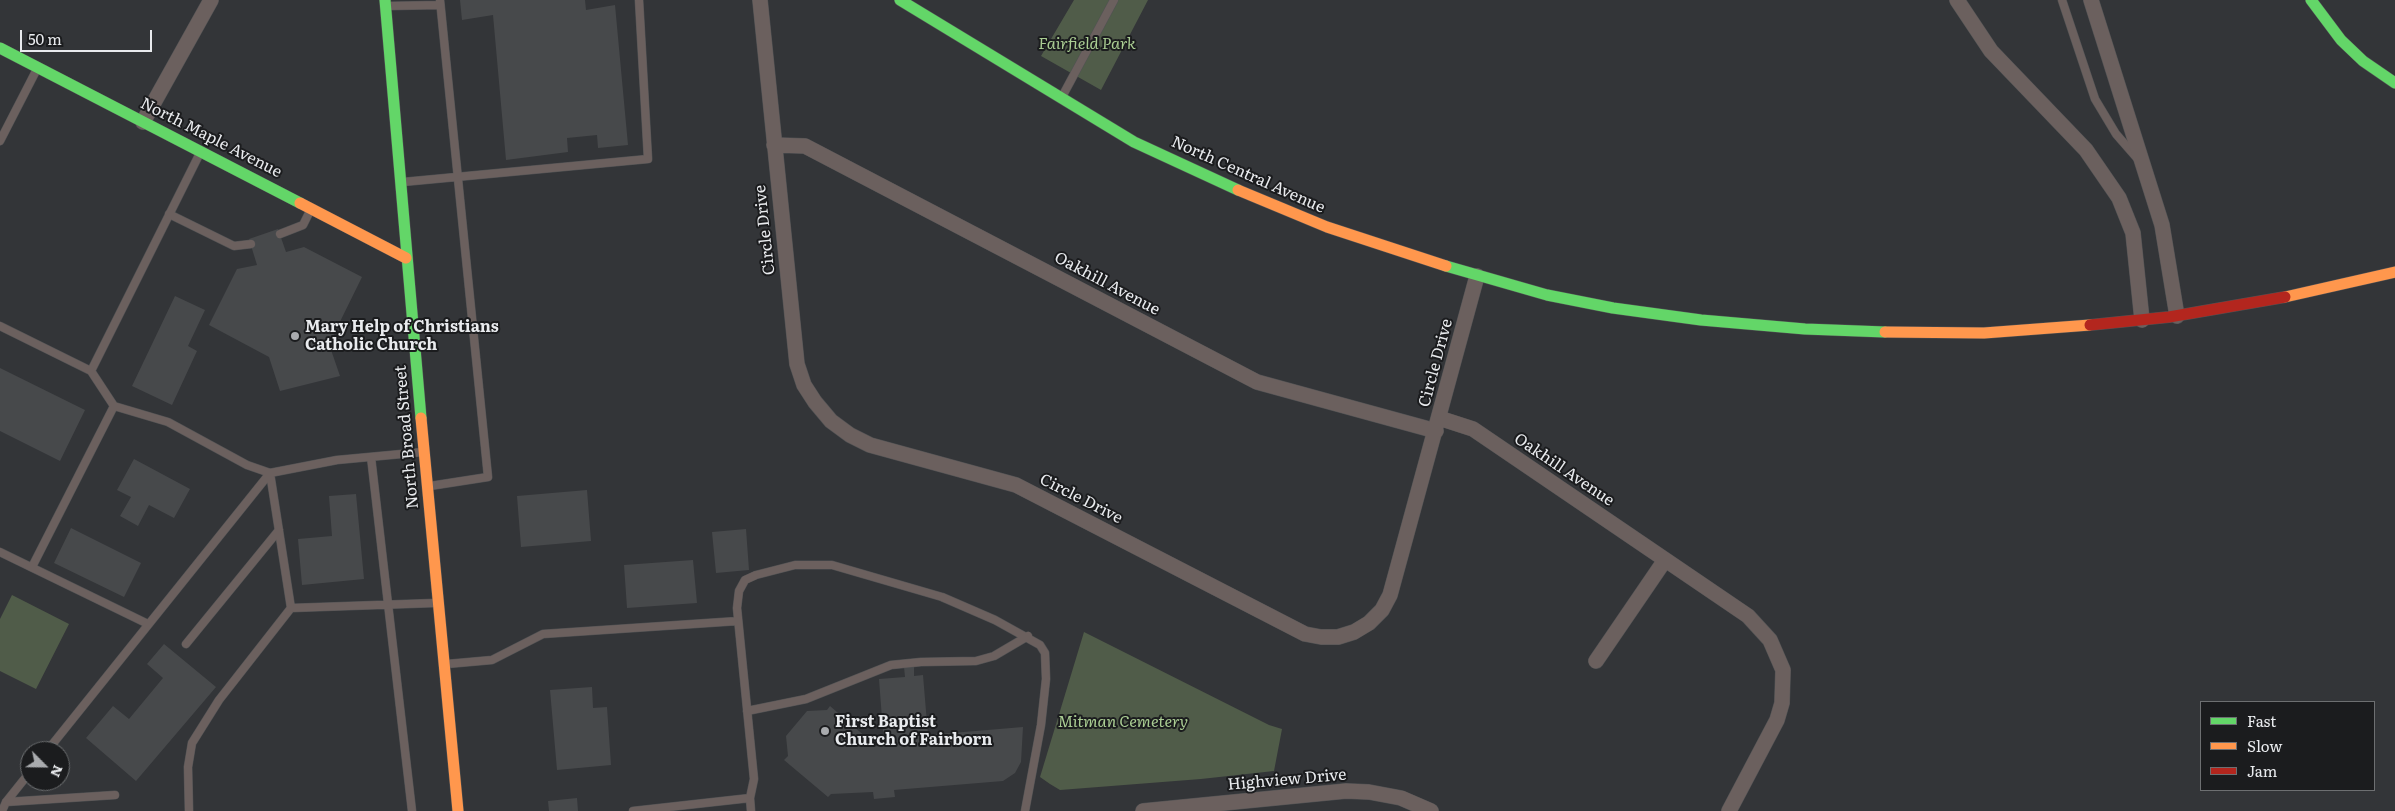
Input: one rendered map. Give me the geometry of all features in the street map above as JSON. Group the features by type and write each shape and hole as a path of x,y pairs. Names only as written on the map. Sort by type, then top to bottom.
{"main road":[{"name":"North Central Avenue","path":"901,0 1134,142 1253,197 1327,227 1477,276 1547,295 1613,308 1701,320 1805,330 1875,333 1984,333 2177,316 2258,303 2395,272"},
{"path":"2311,0 2341,40 2363,61 2395,83"},
{"name":"North Broad Street","path":"385,3 399,182 458,811"},
{"name":"North Maple Avenue","path":"0,48 406,258"}],"street":[{"path":"144,122 211,0"},
{"name":"Circle Drive","path":"760,0 797,364 804,385 815,402 832,421 850,435 870,445 1016,485 1298,632 1321,637 1338,637 1354,632 1369,624 1382,610 1390,595 1477,276"},
{"path":"1958,0 1992,51 2086,150 2119,198 2133,233 2142,320"},
{"path":"2091,0 2162,226 2177,316"},
{"name":"Oakhill Avenue","path":"774,145 805,146 1257,382 1437,424 1473,429 1748,616 1770,640 1783,670 1783,694 1777,720 1729,811"},
{"path":"1596,661 1665,560"},
{"name":"Highview Drive","path":"1143,811 1346,791 1369,792 1401,798 1431,811"}],"lane":[{"path":"399,182 648,159 639,0"},
{"path":"1061,99 1114,0"},
{"path":"2062,0 2095,99 2116,134 2142,163"},
{"path":"385,3 440,3 488,476 428,486"},
{"path":"0,140 38,68"},
{"path":"91,371 200,151"},
{"path":"280,234 303,225 312,208"},
{"path":"169,214 234,246 251,244"},
{"path":"0,326 91,371 114,406 168,422 247,465 270,473 337,460 425,452"},
{"path":"32,567 114,406"},
{"path":"371,457 390,605 412,811"},
{"path":"189,811 188,767 192,743 219,700 291,608 270,473"},
{"path":"55,741 270,473"},
{"path":"186,644 279,530"},
{"path":"0,552 148,624"},
{"path":"751,811 750,798 754,779 737,599 745,580 795,565 832,565 942,597 1028,636 1040,644 1045,653 1046,679 1038,746 1025,811"},
{"path":"291,608 439,602"},
{"path":"445,665 492,660 543,634 738,621"},
{"path":"747,711 806,699 891,665 921,662 976,661 994,656 1028,636"},
{"path":"2,811 6,802 20,784"},
{"path":"6,802 115,795"},
{"path":"633,811 750,798"}],"green space":[{"name":"Fairfield Park","path":"1074,0 1148,0 1101,90 1041,56"},
{"path":"12,595 69,624 36,689 0,671 0,619"},
{"name":"Mitman Cemetery","path":"1084,632 1269,725 1282,729 1274,771 1201,779 1060,790 1040,777"}],"building":[{"path":"460,0 585,0 586,10 615,5 628,145 598,148 597,135 567,138 568,152 506,160 493,15 462,20"},
{"path":"278,229 286,252 304,247 362,277 329,344 340,376 280,391 269,357 209,325 237,269 257,265 249,239"},
{"path":"175,296 205,310 188,346 197,351 172,405 132,386"},
{"path":"0,368 85,410 60,461 0,431"},
{"path":"134,459 190,489 174,518 149,505 138,526 120,516 131,497 117,490"},
{"path":"587,490 591,541 521,547 517,496"},
{"path":"356,494 364,579 302,585 298,539 332,536 329,496"},
{"path":"71,528 141,563 124,597 54,563"},
{"path":"746,529 749,570 716,573 712,532"},
{"path":"693,560 697,603 627,608 624,565"},
{"path":"164,644 216,687 136,781 86,738 113,706 129,719 163,678 147,664"},
{"name":"First Baptist Church of Fairborn","path":"914,666 914,676 923,675 928,735 1023,727 1021,762 1015,773 1003,781 894,790 895,797 874,799 873,792 831,794 828,797 784,760 788,756 786,736 807,711 827,710 830,706 874,744 872,747 884,745 879,679 905,677 904,667"},
{"path":"592,687 593,708 607,707 611,765 557,770 550,690"},
{"path":"577,798 578,811 549,811 548,801"}],"traffic: fast":[{"path":"385,0 421,418"},
{"path":"900,0 1134,142 1238,190"},
{"path":"2311,0 2341,40 2363,61 2395,83"},
{"path":"0,48 300,203"},
{"path":"1446,266 1547,295 1613,308 1701,320 1805,329 1885,332"}],"traffic: slow":[{"path":"1238,190 1327,227 1446,266"},
{"path":"300,203 406,258"},
{"path":"2285,297 2395,272"},
{"path":"1885,332 1984,333 2090,325"},
{"path":"421,418 458,811"}],"traffic: jam":[{"path":"2090,325 2169,317 2285,297"}],"place":[{"name":"Mary Help of Christians Catholic Church","path":"295,336"},
{"name":"First Baptist Church of Fairborn","path":"825,731"}]}
